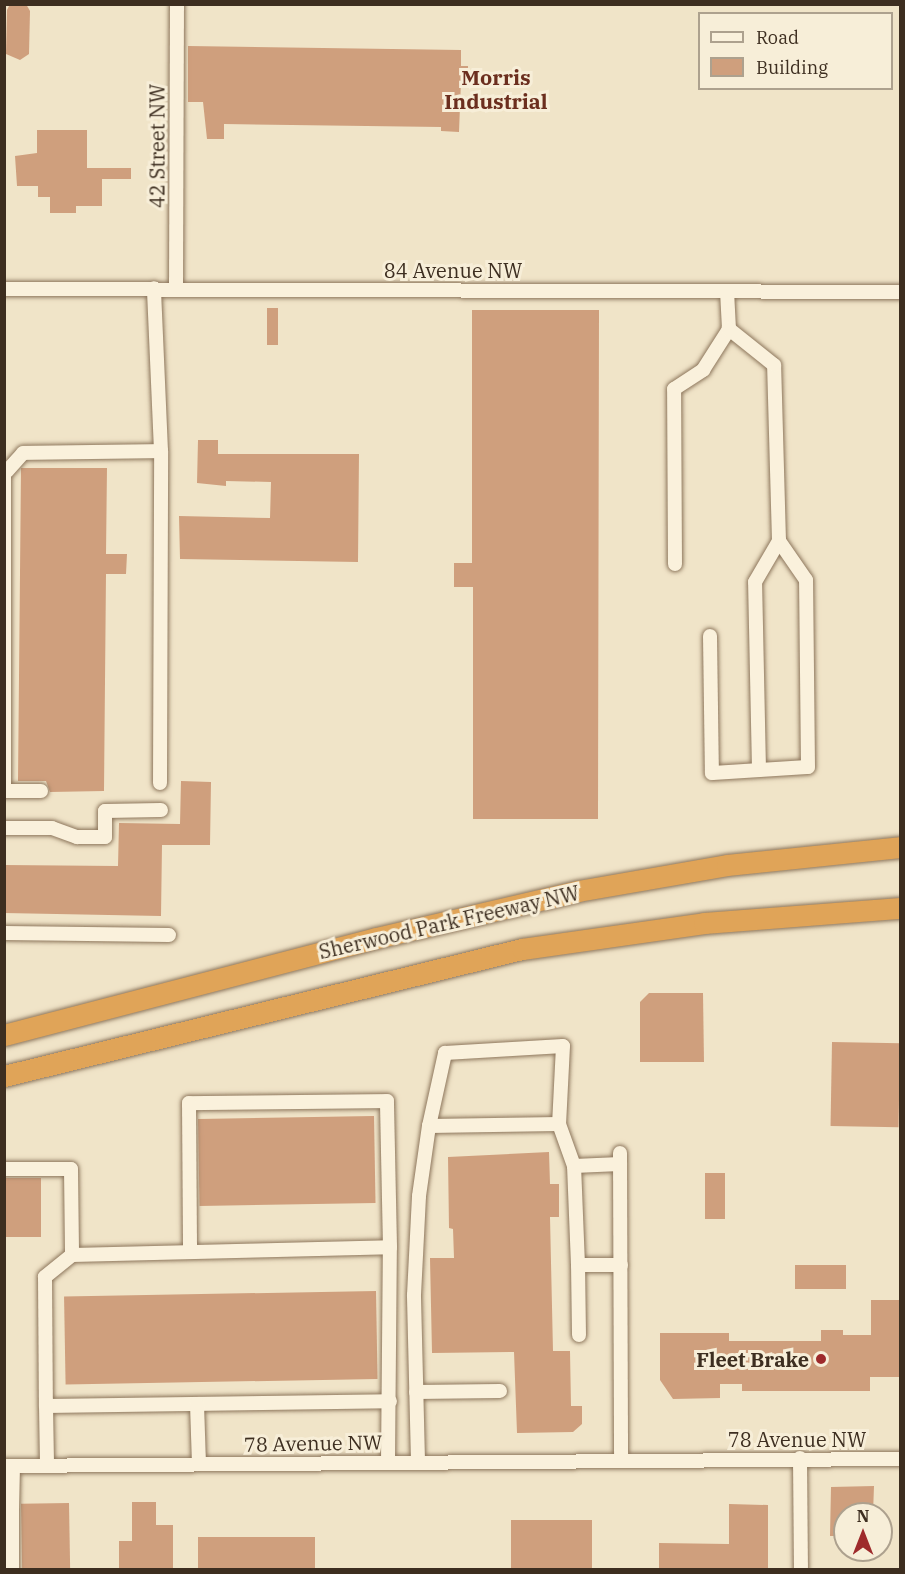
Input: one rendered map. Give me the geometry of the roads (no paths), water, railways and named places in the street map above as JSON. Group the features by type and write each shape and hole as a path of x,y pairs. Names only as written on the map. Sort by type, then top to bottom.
{"highway":[{"name":"Sherwood Park Freeway NW","path":"4,1035 376,938 578,891 727,865 900,847"},
{"path":"4,1076 522,949 704,923 900,908"}],"street":[{"name":"42 Street NW","path":"176,288 177,4"},
{"path":"154,288 161,451 160,783"},
{"name":"84 Avenue NW","path":"4,289 900,292"},
{"path":"675,564 674,389 703,370 729,329 727,291"},
{"path":"729,329 774,365 779,541 755,582 759,770"},
{"path":"41,791 5,791 6,471 23,453 161,451"},
{"path":"710,636 712,773 808,767 806,580 779,541"},
{"path":"4,828 52,828 77,837 105,837 105,811 161,810"},
{"path":"4,933 169,934"},
{"path":"418,1461 414,1295 419,1196 429,1125 445,1053 563,1046 559,1124 574,1166 579,1335"},
{"path":"190,1251 189,1103 387,1101 390,1247 388,1462"},
{"path":"429,1125 559,1124"},
{"path":"574,1166 620,1158 621,1459"},
{"path":"4,1169 71,1169 72,1255"},
{"path":"47,1465 45,1277 72,1255 390,1247"},
{"path":"578,1265 621,1265"},
{"path":"416,1392 500,1392"},
{"path":"46,1406 390,1401"},
{"path":"197,1404 199,1464"},
{"path":"800,1458 801,1569"},
{"name":"78 Avenue NW","path":"9,1466 621,1459 900,1459"},
{"path":"9,1466 8,1510 12,1569"}],"place":[{"name":"Fleet Brake","path":"821,1359"}],"district":[{"name":"Morris Industrial","path":"496,89"}]}
